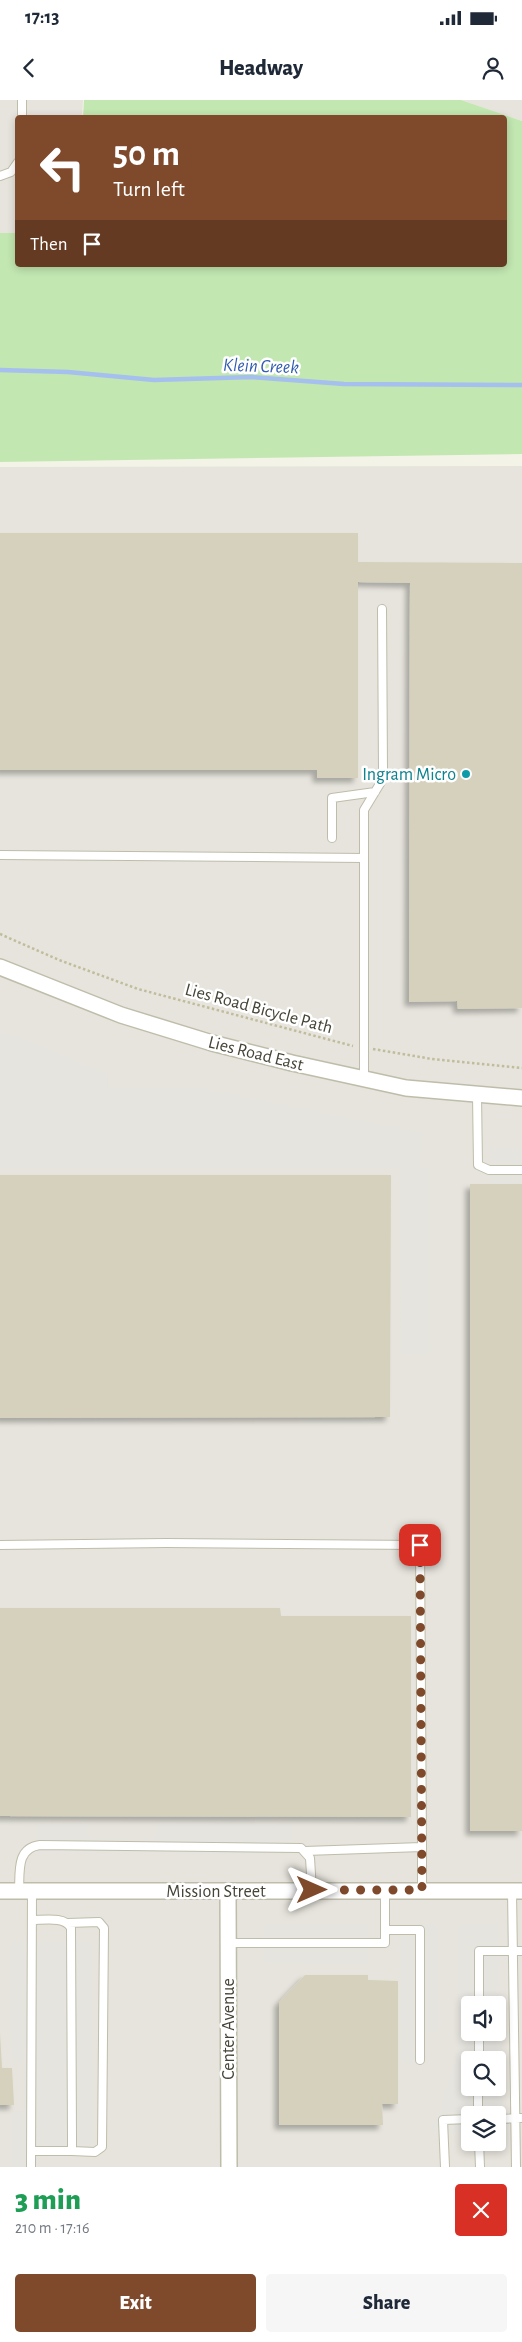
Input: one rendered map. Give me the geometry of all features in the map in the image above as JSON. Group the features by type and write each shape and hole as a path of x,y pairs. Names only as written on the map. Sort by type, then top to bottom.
{"street":[{"name":"Lies Road East","path":"0,967 122,1015 203,1040 406,1088 522,1098"},
{"name":"Mission Street","path":"0,1890 517,1890"},
{"name":"Center Avenue","path":"228,1890 229,2167"}],"lane":[{"path":"22,100 22,115"},
{"path":"0,176 11,172 15,166"},
{"path":"364,1079 364,810 381,782 383,770 382,609"},
{"path":"332,838 332,798 375,792"},
{"path":"0,855 364,858"},
{"path":"477,1095 478,1165 489,1170 522,1170"},
{"path":"0,1545 166,1543 420,1545 422,1890"},
{"path":"31,2167 32,1920 25,1890 22,1857 25,1850 33,1846 291,1846 305,1851 312,1866 312,1890"},
{"path":"305,1851 422,1846"},
{"path":"228,1943 385,1944 385,1890"},
{"path":"516,2167 519,2118 513,1952 517,1890"},
{"path":"32,1920 63,1920 71,1928 72,2152"},
{"path":"31,2152 95,2152 102,2147 104,1928 99,1922 68,1923"},
{"path":"385,1930 420,1930 420,2060"},
{"path":"479,1996 479,1951 522,1951"},
{"path":"506,2119 519,2118"},
{"path":"445,2167 443,2120 461,2119"},
{"path":"479,2151 480,2167"}],"path":[{"name":"Lies Road Bicycle Path","path":"0,934 59,960 138,988 290,1030 364,1048 432,1059 522,1068"}],"shaded area":[{"path":"0,100 83,100 82,115 15,115 15,234 0,233"},
{"path":"461,100 522,100 522,121"},
{"path":"522,466 522,2167 0,2167 0,467"},
{"path":"0,1030 107,1073 108,1087 191,1086 421,1133 420,1167 429,1168 429,1354 401,1355 400,1167 0,1167"},
{"path":"491,1149 522,1149 522,1184 490,1184"},
{"path":"88,1823 88,1838 156,1838 157,1823 291,1824 292,1854 37,1853 37,1824"},
{"path":"264,1924 368,1924 368,1964 264,1963"},
{"path":"399,1924 438,1924 439,2031 427,2031 427,2066 412,2066 411,2061 401,2061"},
{"path":"458,1924 498,1924 499,1996 461,1996 461,2041 500,2041 500,2051 461,2051 461,2096 501,2096 501,2106 461,2106 461,2132 429,2130 439,2112 457,2054 459,2031"},
{"path":"92,1942 93,2150 38,2149 39,2167 11,2167 11,2112 25,2111 24,2062 11,2061 10,1943"}],"green space":[{"path":"84,100 461,100 505,115 83,115"},
{"path":"507,116 522,121 522,454 0,462 0,233 15,233 15,267 507,267"}],"building":[{"name":"Ingram Micro","path":"0,533 358,533 358,562 522,563 522,1008 458,1009 457,1001 409,1002 410,583 358,582 358,778 317,778 317,770 0,770"},
{"path":"0,1175 391,1175 390,1417 0,1418"},
{"path":"470,1184 522,1184 522,1831 470,1831"},
{"path":"0,1608 280,1608 281,1616 411,1616 411,1817 0,1816"},
{"path":"305,1975 368,1975 368,1980 398,1981 398,2104 382,2104 383,2125 279,2125 279,2002"},
{"path":"0,2033 2,2068 12,2068 14,2105 0,2105"}],"waterway":[{"name":"Klein Creek","path":"0,370 68,372 154,380 252,377 344,384 522,385"}],"place":[{"name":"Ingram Micro","path":"466,774"}],"route":[{"path":"312,1890 422,1890 420,1545"}]}
